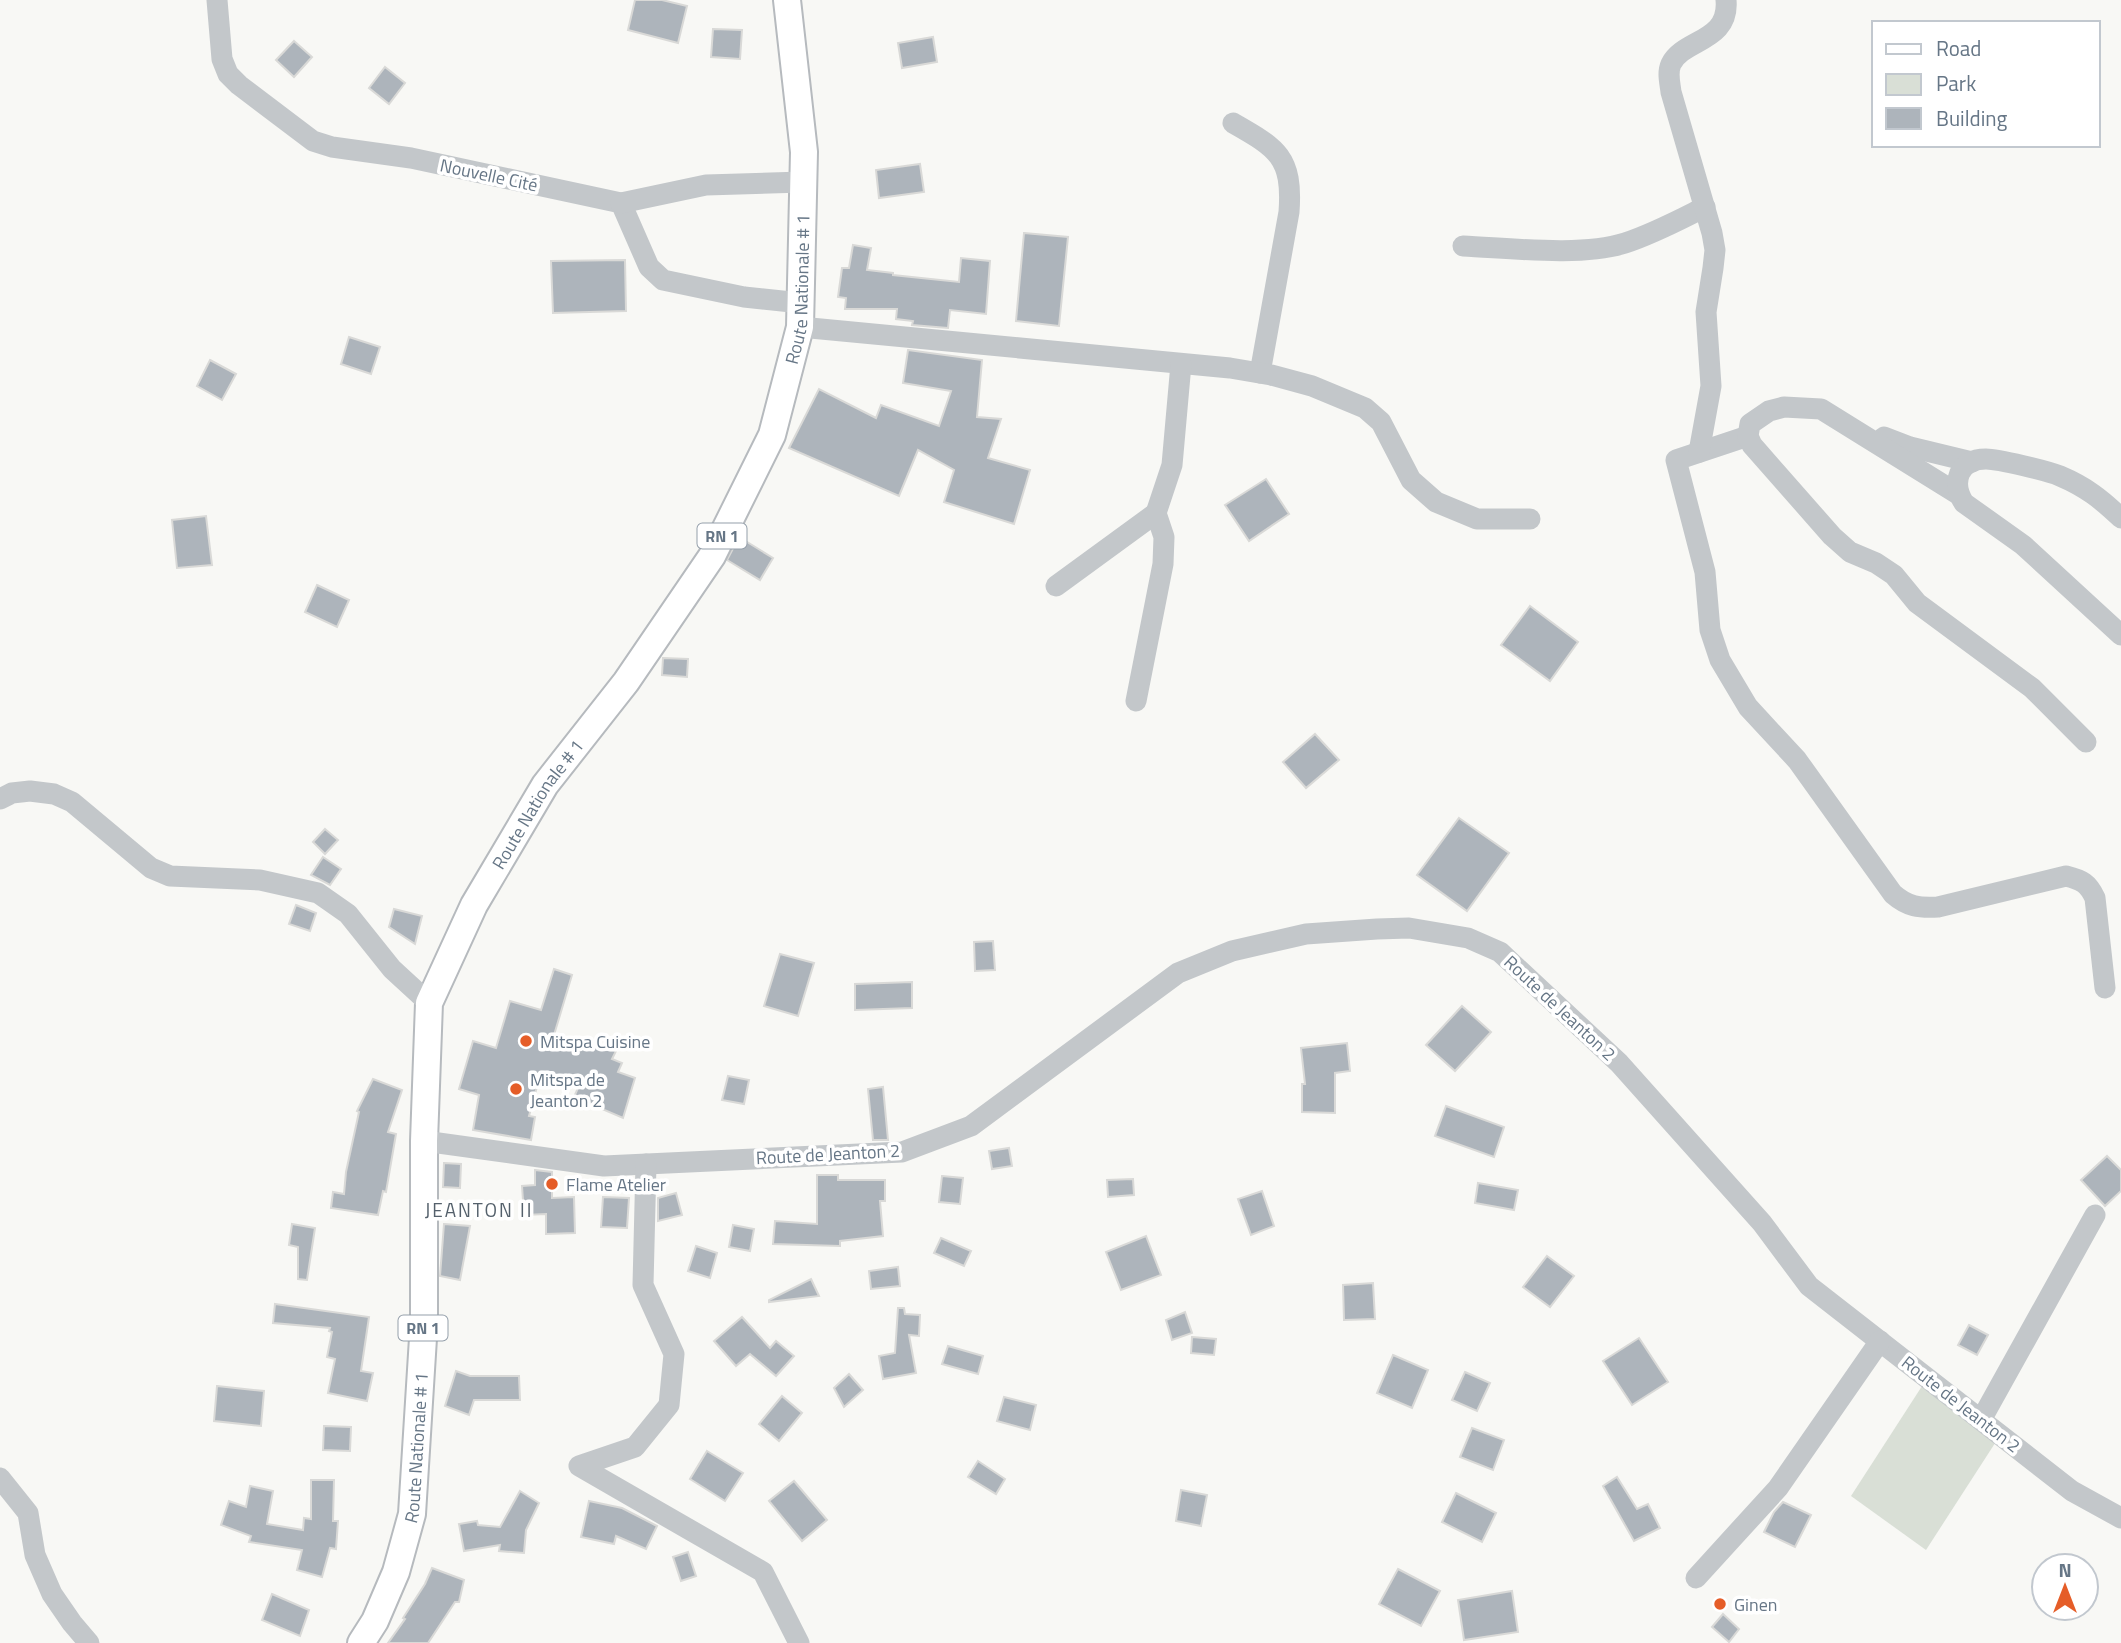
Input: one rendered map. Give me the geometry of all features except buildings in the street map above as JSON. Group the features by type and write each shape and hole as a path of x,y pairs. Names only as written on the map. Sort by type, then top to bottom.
{"main road":[{"name":"Route Nationale # 1","path":"361,1643 375,1621 397,1572 412,1514 424,1322 424,1141 429,1003 474,905 545,785 626,682 712,556 772,435 801,315 804,152 787,0"}],"street":[{"name":"Nouvelle Cité","path":"217,0 222,59 228,74 313,141 332,147 411,158 621,203"},
{"path":"1699,452 1711,386 1706,312 1714,250 1705,207 1671,92 1669,75 1675,59 1714,32 1722,23 1726,0"},
{"path":"1233,123 1269,144 1285,165 1291,186 1289,212 1260,373"},
{"path":"803,181 706,185 621,203 649,267 663,280 744,297 801,315 1260,373 1312,386 1365,408 1381,422 1411,480 1436,502 1477,519 1530,519"},
{"path":"1462,246 1560,249 1623,244 1705,207"},
{"path":"1056,586 1156,513 1172,466 1181,364"},
{"path":"2086,742 2032,688 1917,603 1894,575 1876,563 1850,552 1832,536 1767,465 1748,436 1750,424 1769,411 1784,407 1821,409 1837,418 1958,494 1964,503 2023,545 2121,635"},
{"path":"1837,418 1910,447 1972,462"},
{"path":"1748,436 1676,460 1705,572 1710,630 1720,660 1748,707 1797,760 1893,894 1905,904 1918,908 1938,907 2066,876 2090,886 2095,898 2105,988"},
{"path":"1958,494 1957,477 1963,468 1972,462 1986,459 2057,475 2096,494 2121,518"},
{"path":"1136,701 1163,564 1164,537 1156,513"},
{"path":"0,799 12,793 30,791 54,794 72,802 150,868 170,876 260,880 318,893 348,914 392,969 429,1003"},
{"name":"Route de Jeanton 2","path":"424,1141 604,1166 902,1152 971,1126 1178,973 1232,951 1306,934 1409,928 1468,938 1500,952 1619,1063 1762,1223 1809,1286 2073,1491 2121,1518"},
{"path":"646,1164 643,1285 674,1354 669,1405 635,1447 579,1466 763,1572 799,1643"},
{"path":"1981,1420 2095,1215"},
{"path":"1696,1578 1778,1488 1880,1341"},
{"path":"0,1478 28,1513 35,1555 52,1594 89,1643"}],"green space":[{"path":"1924,1383 1999,1437 1926,1550 1851,1496"}],"place":[{"name":"Mitspa Cuisine","path":"526,1041"},
{"name":"Mitspa de Jeanton 2","path":"516,1089"},
{"name":"Flame Atelier","path":"552,1184"},
{"name":"Ginen","path":"1720,1604"}],"district":[{"name":"JEANTON II","path":"479,1209"}]}
